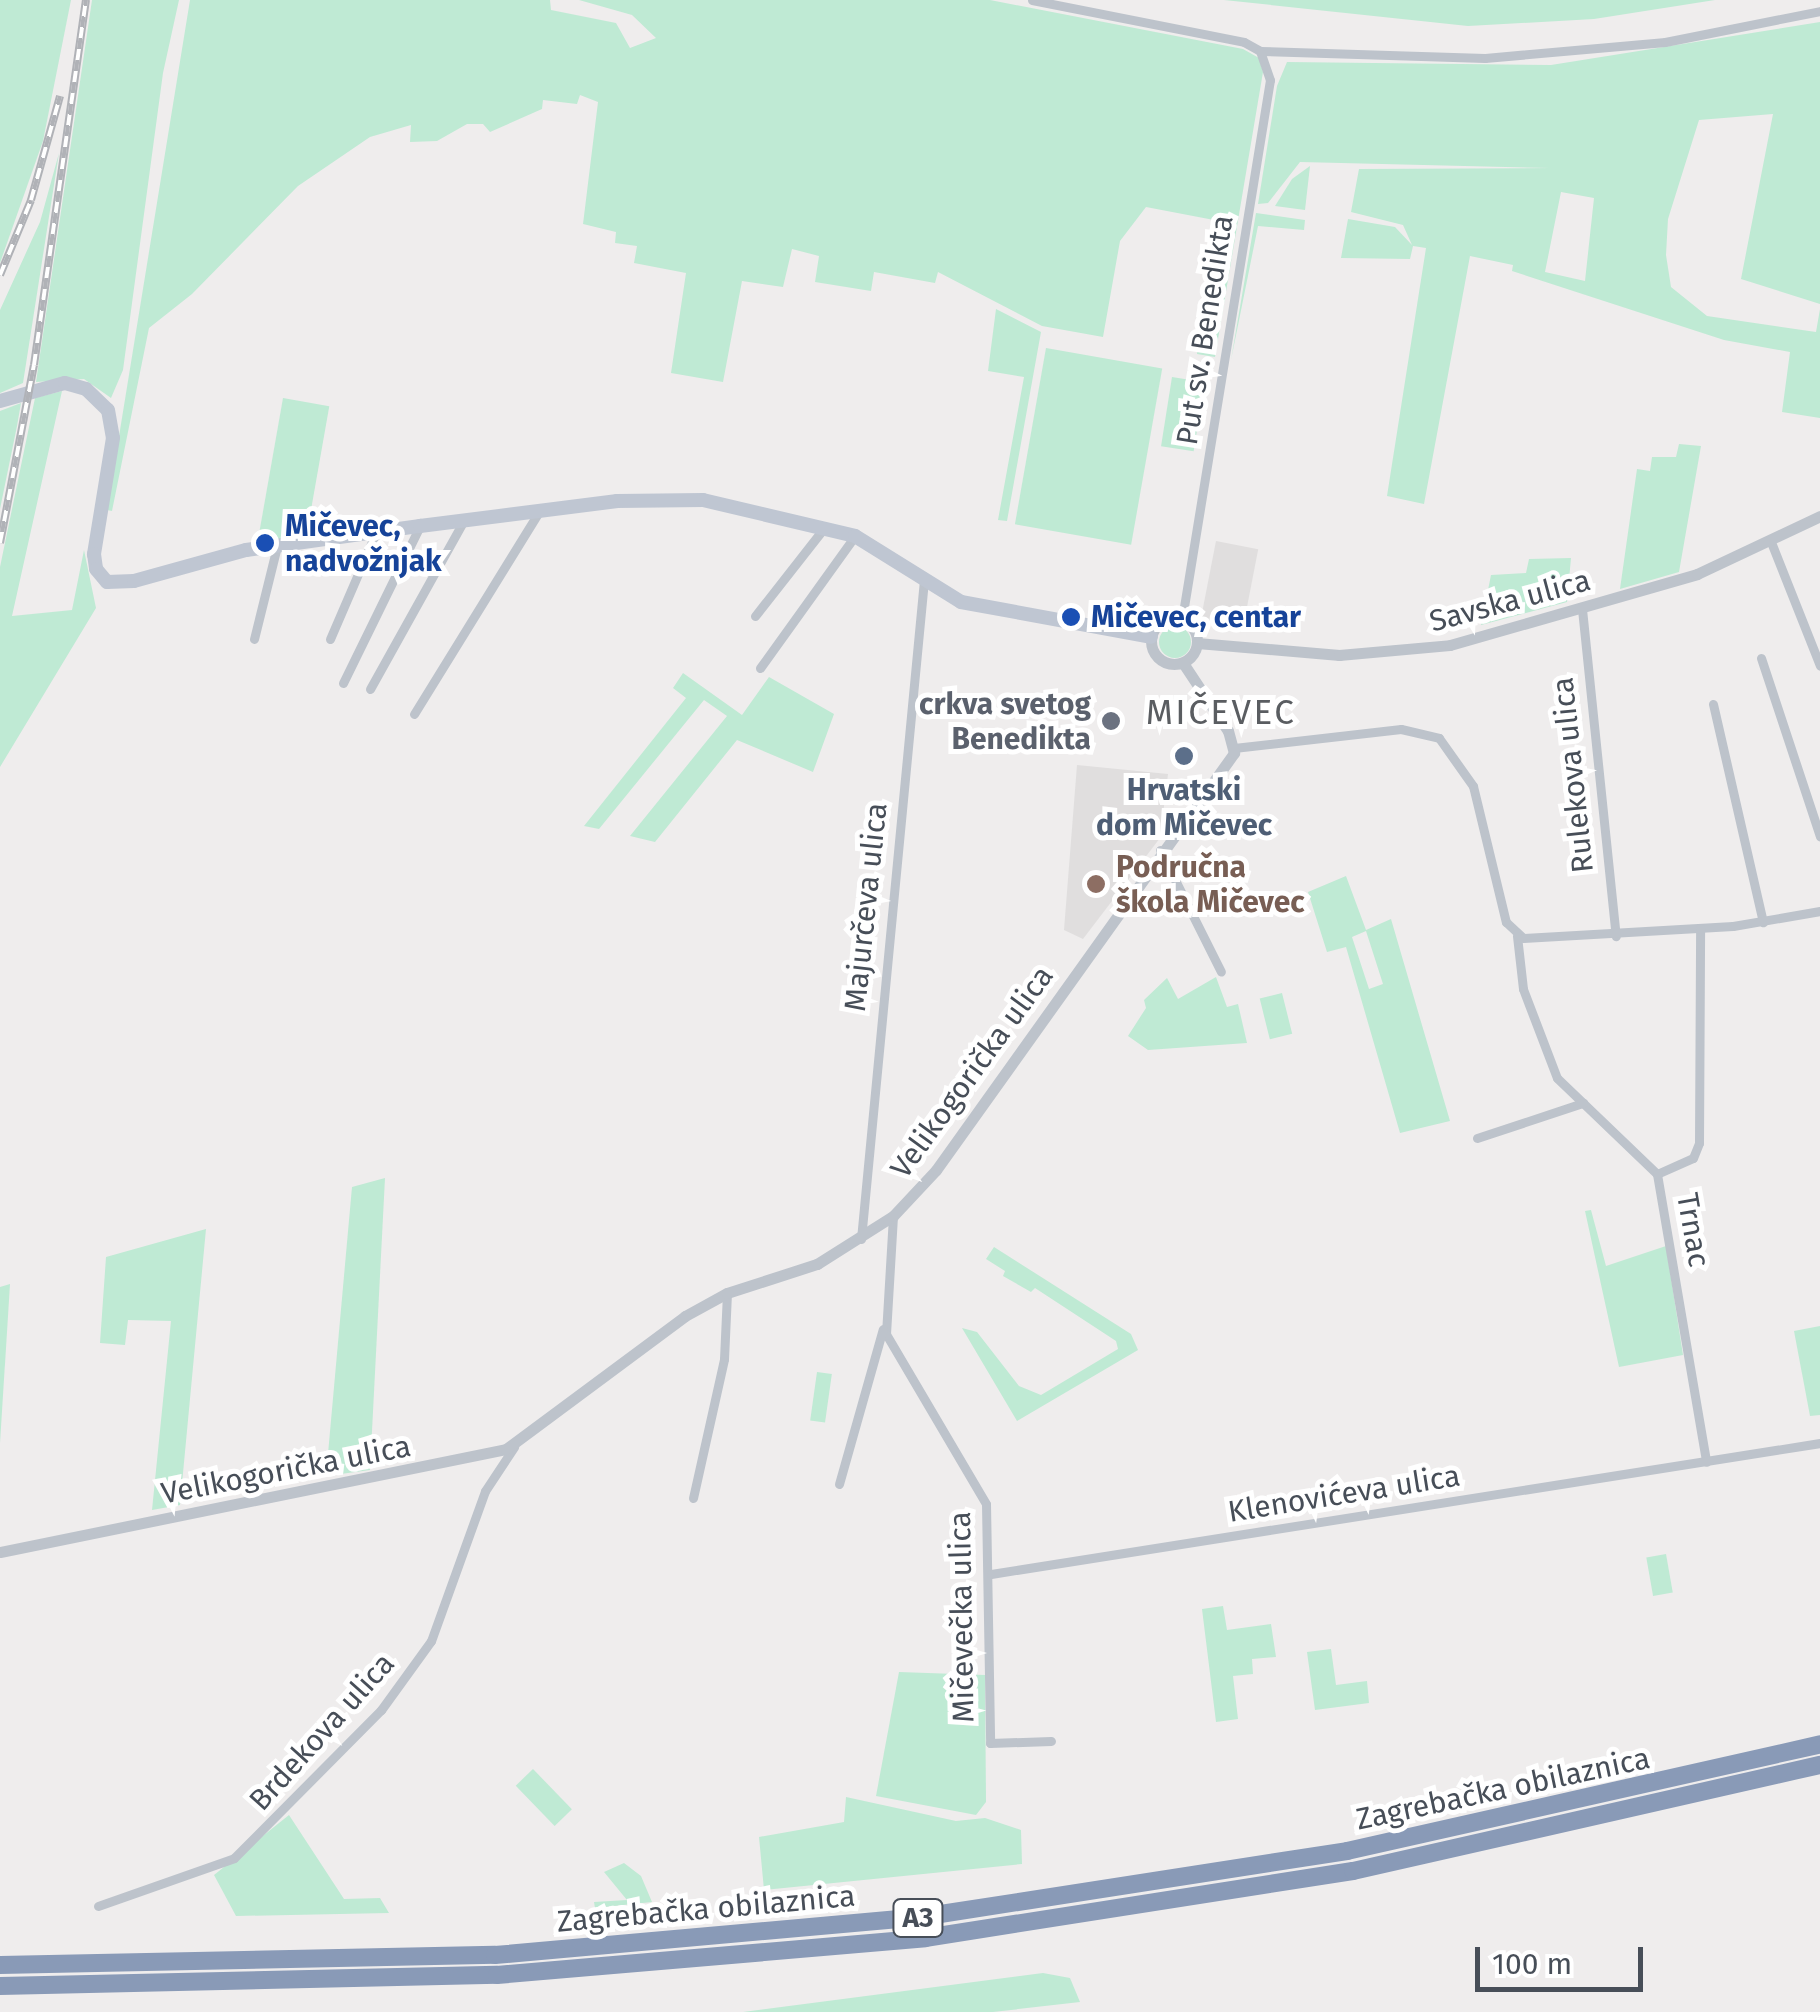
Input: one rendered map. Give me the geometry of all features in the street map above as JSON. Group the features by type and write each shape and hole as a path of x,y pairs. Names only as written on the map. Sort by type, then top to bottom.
{"highway":[{"name":"Zagrebačka obilaznica","path":"0,1965 495,1955 921,1917 1405,1840 1820,1744"},
{"name":"Zagrebačka obilaznica","path":"0,1986 447,1978 924,1938 1353,1871 1820,1765"}],"main road":[{"path":"0,401 42,386 80,386 111,416 94,554 99,576 112,582 276,546 376,532 540,510 703,500 826,526 855,536 924,580 986,609 1150,637"}],"street":[{"path":"1032,0 1260,51 1485,58 1564,54 1682,39 1820,11"},
{"name":"Put sv. Benedikta","path":"1182,619 1270,80 1260,51"},
{"path":"414,714 540,510"},
{"name":"Savska ulica","path":"1197,643 1305,655 1396,654 1582,609 1697,574 1820,516"},
{"path":"370,689 464,520"},
{"path":"343,683 420,526"},
{"path":"755,616 826,526"},
{"path":"330,639 376,532"},
{"path":"760,668 855,536"},
{"path":"1771,542 1820,666"},
{"path":"254,640 276,546"},
{"name":"Majurčeva ulica","path":"861,1239 924,580"},
{"name":"Rulekova ulica","path":"1582,609 1616,936"},
{"path":"1182,619 1197,643 1183,663 1162,661 1150,637 1163,620 1182,619"},
{"path":"1761,658 1820,836"},
{"path":"1183,663 1234,748"},
{"path":"1713,704 1763,922"},
{"name":"Trnac","path":"1234,748 1401,729 1439,738 1474,786 1499,898 1516,936 1514,954 1542,1046 1557,1078 1656,1174 1706,1462"},
{"name":"Velikogorička ulica","path":"0,1552 472,1459 516,1444 671,1325 727,1293 818,1264 861,1239 893,1216 936,1170 1234,748"},
{"path":"1160,849 1221,972"},
{"path":"1516,936 1616,936 1763,922 1820,911"},
{"path":"1656,1174 1693,1158 1699,1144 1700,928"},
{"path":"1477,1138 1583,1103"},
{"path":"838,1484 884,1326 893,1216"},
{"path":"693,1498 724,1359 727,1293"},
{"name":"Mičevečka ulica","path":"884,1326 983,1492 990,1574 990,1743 1051,1741"},
{"name":"Klenovićeva ulica","path":"990,1574 1820,1443"},
{"name":"Brdekova ulica","path":"98,1906 234,1858 381,1710 431,1642 485,1491 516,1444"}],"shaded area":[{"path":"1216,541 1258,549 1243,628 1201,620"},
{"name":"Područna škola Mičevec","path":"1077,765 1168,774 1160,838 1083,939 1064,930"}],"green space":[{"path":"0,0 71,0 43,141 0,263"},
{"path":"92,0 179,0 163,73 123,370 111,398 84,379 36,382"},
{"path":"190,0 550,0 551,10 616,23 630,48 656,38 632,15 579,0 990,0 1243,49 1259,58 1263,72 1215,357 1197,354 1214,220 1146,207 1120,241 1103,337 1042,326 938,272 935,283 874,272 871,291 815,282 819,256 792,249 783,287 742,281 723,382 671,373 686,273 634,263 637,246 615,243 616,232 583,224 598,102 580,95 577,104 543,100 542,109 490,132 483,124 467,124 437,141 410,142 411,125 370,137 298,186 192,294 149,328 112,511 107,510"},
{"path":"1224,0 1715,0 1594,19 1468,26"},
{"path":"1820,22 1820,304 1741,279 1773,114 1699,120 1668,219 1666,255 1671,287 1707,316 1816,332 1820,309 1820,418 1782,412 1790,352 1724,340 1512,271 1513,265 1470,256 1424,504 1387,496 1426,248 1413,246 1410,259 1341,258 1348,219 1395,227 1412,245 1403,225 1351,212 1359,169 1550,168 1300,162 1268,203 1258,204 1277,86 1287,62 1551,65","holes":["1561,192 1594,198 1585,281 1545,272"]},
{"path":"59,153 23,383 0,393 0,310 40,222"},
{"path":"1310,166 1305,210 1275,206 1292,179"},
{"path":"1256,213 1305,220 1304,230 1258,226 1231,360"},
{"path":"996,309 1041,332 1007,521 998,520 1024,377 988,371"},
{"path":"1046,348 1162,368 1131,545 1015,524"},
{"path":"1172,377 1205,382 1194,451 1161,446"},
{"path":"62,391 12,616 72,610 84,550 96,608 0,767 0,567 35,398"},
{"path":"283,398 329,406 305,546 258,538"},
{"path":"21,403 17,426 0,509 0,411"},
{"path":"1679,444 1701,446 1679,572 1620,589 1637,469 1650,471 1652,457 1676,457"},
{"path":"1571,558 1567,602 1481,625 1491,575 1526,573 1529,559"},
{"path":"1175,626 1186,631 1191,642 1186,653 1175,658 1164,653 1159,642 1164,631"},
{"path":"683,673 742,715 769,677 834,714 813,772 737,740 655,842 630,836 727,716 704,700 599,829 584,826 686,698 673,688"},
{"path":"1346,876 1366,930 1391,919 1450,1121 1400,1133 1346,947 1327,952 1308,892","holes":["1366,931 1383,984 1369,989 1352,937"]},
{"path":"1216,977 1227,1007 1238,1004 1247,1043 1148,1050 1128,1036 1146,1008 1144,1000 1167,978 1178,999"},
{"path":"1282,993 1292,1034 1270,1039 1260,999"},
{"path":"385,1178 370,1470 326,1476 352,1187"},
{"path":"1591,1210 1606,1266 1666,1246 1683,1355 1619,1367 1585,1211"},
{"path":"206,1229 180,1505 152,1510 171,1321 128,1320 125,1345 100,1343 106,1257"},
{"path":"994,1247 1131,1334 1138,1350 1017,1421 962,1328 977,1332 1019,1386 1041,1395 1118,1349 1116,1341 1035,1288 1031,1292 1003,1276 1005,1271 986,1259"},
{"path":"10,1284 0,1443 0,1287"},
{"path":"1820,1326 1820,1415 1810,1416 1794,1331"},
{"path":"817,1372 832,1374 825,1423 810,1421"},
{"path":"1666,1554 1673,1592 1653,1596 1646,1557"},
{"path":"1223,1606 1227,1630 1271,1624 1276,1657 1252,1659 1253,1674 1233,1676 1238,1719 1216,1722 1202,1609"},
{"path":"1331,1649 1336,1685 1367,1681 1369,1703 1315,1710 1307,1652"},
{"path":"899,1672 985,1675 986,1802 976,1815 876,1796"},
{"path":"533,1769 572,1809 555,1826 516,1786"},
{"path":"846,1797 956,1821 985,1818 1021,1830 1022,1864 764,1890 759,1837 844,1822"},
{"path":"289,1815 344,1899 380,1898 389,1913 236,1916 214,1875"},
{"path":"624,1863 641,1876 652,1902 595,1908 594,1902 627,1900 604,1872"},
{"path":"1043,1973 1070,1978 1080,2002 993,2012 743,2012"}],"railway":[{"path":"0,543 34,365 86,0"},
{"path":"0,275 31,200 60,96"}],"place":[{"name":"Mičevec, nadvožnjak","path":"265,543"},
{"name":"Mičevec, centar","path":"1071,617"},
{"name":"crkva svetog Benedikta","path":"1111,721"},
{"name":"Hrvatski dom Mičevec","path":"1184,756"},
{"name":"Područna škola Mičevec","path":"1096,884"}],"district":[{"name":"MIČEVEC","path":"1221,712"}]}
